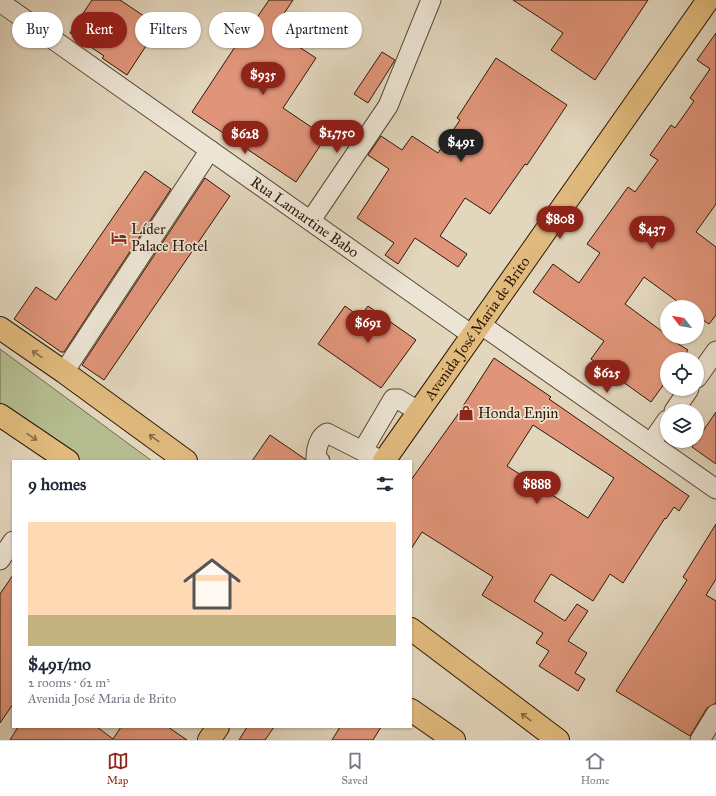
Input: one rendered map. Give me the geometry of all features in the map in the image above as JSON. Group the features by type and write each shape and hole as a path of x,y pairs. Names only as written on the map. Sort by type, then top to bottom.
{"main road":[{"name":"Avenida José Maria de Brito","path":"384,460 708,0"},
{"path":"0,328 64,372 185,460"},
{"path":"0,415 67,460"},
{"path":"412,630 558,740"},
{"path":"412,711 454,740"},
{"path":"209,740 217,728"}],"street":[{"path":"311,220 388,106 431,0"},
{"name":"Rua Lamartine Babo","path":"0,2 311,220 476,330 651,443 716,489"},
{"path":"64,372 210,150"},
{"path":"704,368 716,351"},
{"path":"363,450 393,399 398,399 418,411"},
{"path":"651,443 660,430"},
{"path":"319,460 316,458 316,450 324,434 327,433 381,460"},
{"path":"0,560 12,542"},
{"path":"700,740 716,714"}],"green space":[{"path":"0,349 151,460 77,460 0,405"}],"building":[{"path":"92,0 120,0 138,12 135,12 135,48 145,48 127,75 102,58 104,56 92,48 127,48 127,12 84,12"},
{"path":"269,0 293,0 285,12 272,12 272,48 301,48 316,58 283,108 326,137 296,182 192,112 234,48 264,48 264,12 261,12"},
{"path":"513,0 648,0 595,80 551,50 563,33"},
{"path":"716,33 716,204 696,232 716,247 716,315 709,324 704,321 704,300 675,300 644,277 625,304 660,330 660,344 678,344 688,350 687,352 660,352 660,390 651,402 591,359 604,341 533,292 553,264 579,283 600,253 587,244 628,187 635,192 658,160 650,155 671,125 675,128 694,101 690,98 710,69 697,60"},
{"path":"382,52 395,60 368,103 354,94"},
{"path":"496,58 567,105 527,165 525,164 490,214 465,198 440,236 467,254 458,267 415,238 398,264 385,255 394,243 357,218 389,169 368,155 381,136 402,150 412,136 438,153 460,120 457,118"},
{"name":"Líder Palace Hotel","path":"145,171 171,189 64,352 61,352 14,319 36,287 56,300"},
{"path":"205,178 230,196 104,380 82,365"},
{"path":"345,306 360,317 368,306 416,340 381,388 318,344"},
{"path":"494,358 551,397 549,399 689,496 679,511 674,507 666,519 665,518 623,583 610,574 593,601 551,574 534,601 565,621 577,604 588,611 568,641 587,653 575,673 585,679 578,691 539,666 549,651 536,643 543,633 482,595 493,577 422,532 412,547 412,479 456,417","holes":["533,425 614,478 588,518 507,466"]},
{"path":"716,412 716,464 693,448 704,448 704,430"},
{"path":"270,435 306,460 253,460"},
{"path":"716,524 716,579 706,595 716,601 716,703 707,708 690,736 616,691 687,580 683,577"},
{"path":"12,576 12,705 0,723 0,594"},
{"path":"17,728 98,728 113,739 120,728 169,728 187,740 10,740"},
{"path":"246,728 273,728 265,740 239,740"},
{"path":"339,728 380,728 373,740 332,740"}],"place":[{"name":"Líder Palace Hotel","path":"119,238"},
{"name":"Honda Enjin","path":"466,413"}]}
